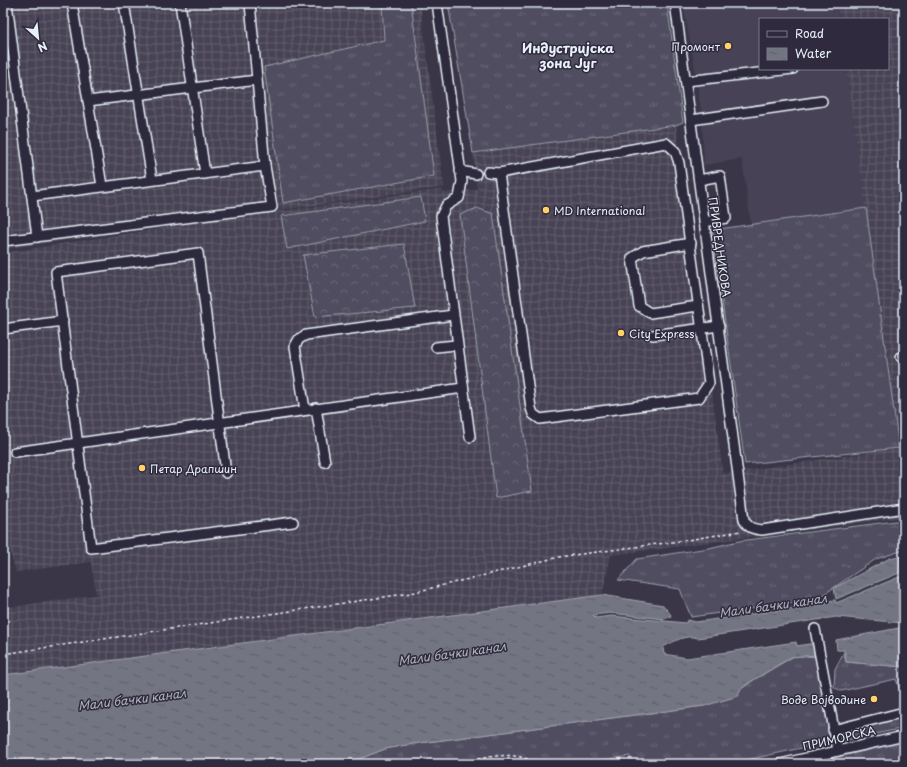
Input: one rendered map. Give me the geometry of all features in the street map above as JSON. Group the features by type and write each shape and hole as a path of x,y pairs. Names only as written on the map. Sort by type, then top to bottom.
{"street":[{"path":"7,3 37,237"},
{"path":"72,3 102,186"},
{"path":"124,3 152,180"},
{"path":"180,3 205,174"},
{"path":"3,241 272,207 265,166 250,3"},
{"path":"437,3 462,181 459,198 446,206 441,216 456,345 470,437"},
{"name":"ПРИВРЕДНИКОВА","path":"675,3 744,520 747,526 753,529"},
{"path":"686,81 784,70"},
{"path":"88,101 257,80"},
{"path":"691,120 822,101"},
{"path":"488,172 499,172 666,143 675,151 679,163 691,243 709,383 699,398 546,419 540,419 533,414 499,172"},
{"path":"32,196 265,166"},
{"path":"460,171 476,174"},
{"path":"699,180 720,176 726,218 704,222"},
{"path":"691,243 642,251 632,258 639,306 650,313 698,306"},
{"path":"226,473 198,253 56,272 92,548 293,522"},
{"path":"304,410 295,346 299,339 306,335 453,315"},
{"path":"3,329 63,321"},
{"path":"653,335 718,326"},
{"path":"436,347 456,345"},
{"path":"15,452 463,388"},
{"path":"316,408 324,462"},
{"path":"753,529 762,530 904,508"},
{"path":"815,629 838,751"},
{"path":"833,730 904,712"},
{"name":"ПРИМОРСКА","path":"784,764 904,736"}],"path":[{"path":"3,654 411,593 559,557 688,540 753,529"},
{"path":"460,764 504,754 520,756 538,764"},
{"path":"595,764 620,759 625,761 627,764"}],"shaded area":[{"path":"3,3 420,3 444,187 3,249"},
{"path":"683,3 837,3 839,18 759,18 759,70 846,70 866,208 751,225 742,159 704,165 702,119 697,80"},
{"path":"837,3 904,3 904,517 611,555 602,595 3,675 3,608 96,595 91,562 16,572 3,527 3,253 201,222 442,189 443,193 477,189 473,153 676,125 723,474 899,448 846,70 889,70 889,18 839,18"}],"green space":[{"path":"382,3 411,3 434,176 283,203 264,67 384,40"},
{"path":"448,3 667,3 683,122 676,125 473,153"},
{"path":"421,197 425,221 287,249 281,216"},
{"path":"477,208 493,214 532,491 496,498 460,215"},
{"path":"866,208 899,448 745,464 712,230"},
{"path":"404,244 415,308 315,317 303,255"},
{"path":"904,520 904,550 876,559 817,599 691,617 680,589 618,580 637,559 709,548 739,541"},
{"path":"844,652 846,662 904,667 904,690 900,691 896,679 841,691 834,687 835,669"},
{"path":"796,655 816,657 830,738 828,742 729,764 631,764 630,756 577,764 346,764 385,749 412,744 704,706 740,690 755,679"},
{"path":"904,716 904,728 842,741 839,733"},
{"path":"904,742 904,764 807,764"}],"water":[{"path":"904,556 904,571 836,599 834,588 890,558"},
{"name":"Мали бачки канал","path":"904,575 904,623 836,617 698,638 685,637 665,646 663,648 664,654 687,658 796,642 797,646 815,643 817,655 791,657 747,684 740,690 738,696 704,706 412,744 385,749 346,764 3,764 3,675 602,595 663,605 671,615 670,617 664,619 610,613 593,615 596,618 611,616 686,623 687,620 696,622 823,604 823,602 835,600 836,603"},
{"path":"904,627 904,667 846,662 844,650 837,650 836,640"}],"tunnel":[{"path":"3,454 15,452"}],"place":[{"name":"Промонт","path":"728,46"},
{"name":"MD International","path":"546,210"},
{"name":"City Express","path":"621,333"},
{"name":"Петар Драпшин","path":"142,468"},
{"name":"Воде Војводине","path":"874,699"}],"district":[{"name":"Индустријска зона Југ","path":"568,54"}]}
